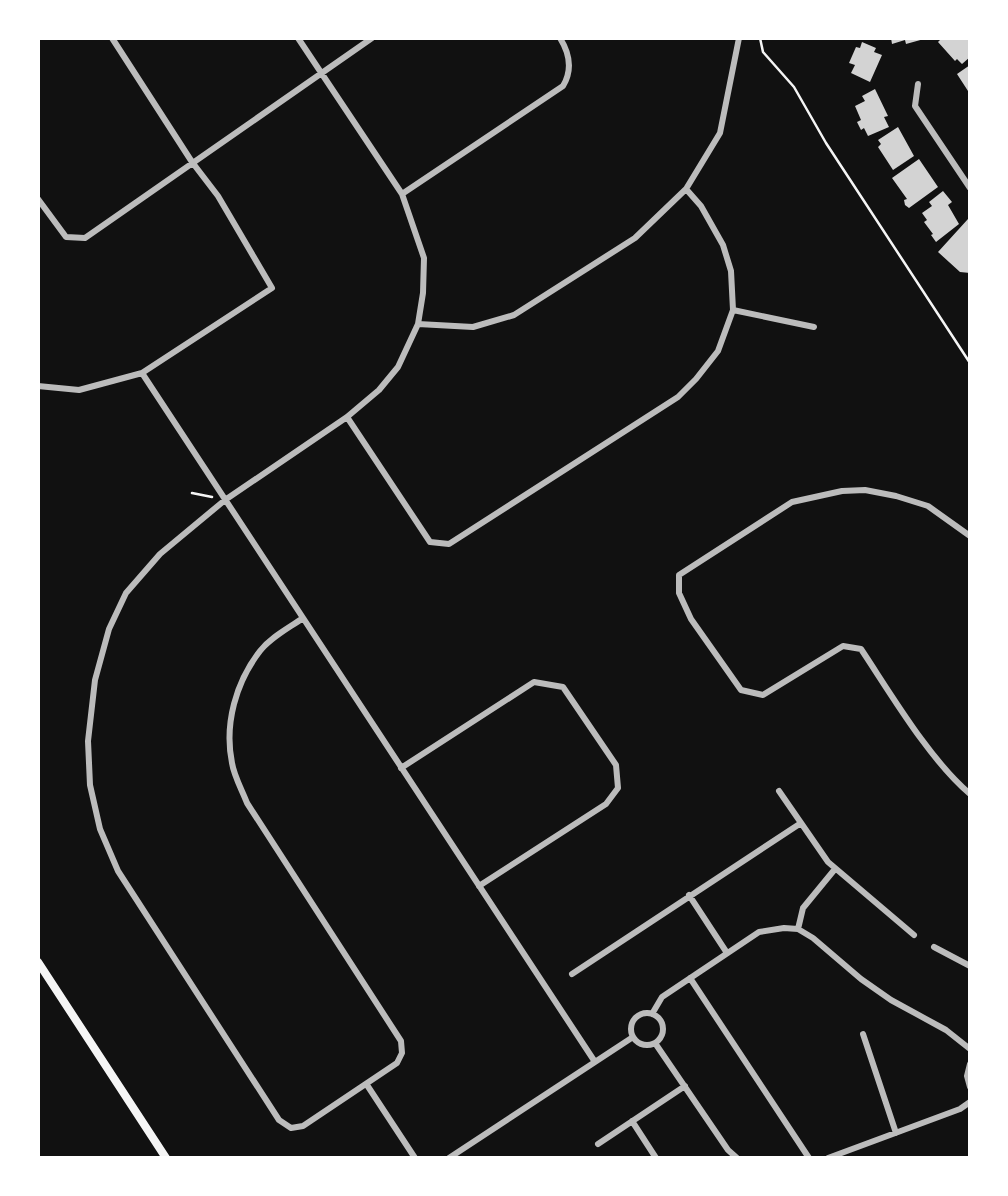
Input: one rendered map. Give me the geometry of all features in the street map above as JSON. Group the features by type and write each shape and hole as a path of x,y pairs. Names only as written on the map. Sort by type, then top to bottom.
{"main road":[{"path":"38,962 166,1157"}],"street":[{"path":"38,386 79,390 142,373 272,288 218,196 192,162 112,38"},
{"path":"299,38 401,194 424,258 424,293 418,324 398,367 379,390 348,417 225,500 160,554 126,593 108,629 95,680 88,741 90,785 100,829 118,871 279,1120 291,1128 303,1126 367,1085 397,1063 402,1053 401,1041 247,803 232,764 228,729 240,687 261,650 303,618"},
{"path":"38,199 66,237 85,238 372,38"},
{"path":"401,194 563,86 570,74 566,48 560,38"},
{"path":"418,324 473,327 514,315 635,238 687,189 720,133 739,38"},
{"path":"918,84 915,106 970,188"},
{"path":"348,417 430,542 449,544 678,397 719,351 733,310 731,271 723,245 701,206 687,189"},
{"path":"733,310 814,327"},
{"path":"142,373 595,1062"},
{"path":"970,536 928,506 865,490 842,491 792,502 680,575 679,593 691,619 741,690 763,695 843,646 861,649 930,749 958,784 970,794"},
{"path":"401,768 534,682 563,687 616,765 618,788 607,804 479,886"},
{"path":"779,790 835,869 914,934"},
{"path":"572,974 801,822"},
{"path":"798,929 803,908 835,869"},
{"path":"689,895 727,953"},
{"path":"652,1014 662,997 759,932 783,928 798,929 891,1000 946,1030 970,1049"},
{"path":"934,947 970,966"},
{"path":"690,978 808,1157"},
{"path":"644,1014 652,1014 662,1024 662,1033 655,1043 645,1045 633,1037 633,1021 644,1014"},
{"path":"863,1034 896,1133"},
{"path":"449,1157 633,1037"},
{"path":"655,1043 728,1150 737,1157"},
{"path":"970,1064 967,1076 970,1087"},
{"path":"367,1085 415,1157"},
{"path":"598,1144 685,1086"},
{"path":"828,1157 960,1109 970,1102"},
{"path":"632,1121 656,1157"},
{"path":"855,1148 858,1157"}],"path":[{"path":"760,38 763,52 794,87 826,143 970,363"},
{"path":"192,493 225,500"}],"building":[{"path":"891,38 924,39 906,44 905,40 892,44"},
{"path":"942,38 970,38 970,57 962,64 957,59 955,61 938,42"},
{"path":"862,42 876,48 874,52 882,55 870,82 851,73 855,65 849,63 856,47 860,48"},
{"path":"970,65 970,90 968,91 957,74"},
{"path":"875,89 888,116 884,117 889,127 868,136 857,122 861,120 855,106 865,101 862,96"},
{"path":"898,127 914,156 893,170 878,147 881,144 878,140"},
{"path":"919,159 938,187 909,208 905,205 904,200 907,199 892,178"},
{"path":"943,191 952,202 948,205 959,224 936,242 924,222 927,220 922,213 932,206 929,202"},
{"path":"968,219 970,273 960,272 938,252"}]}
